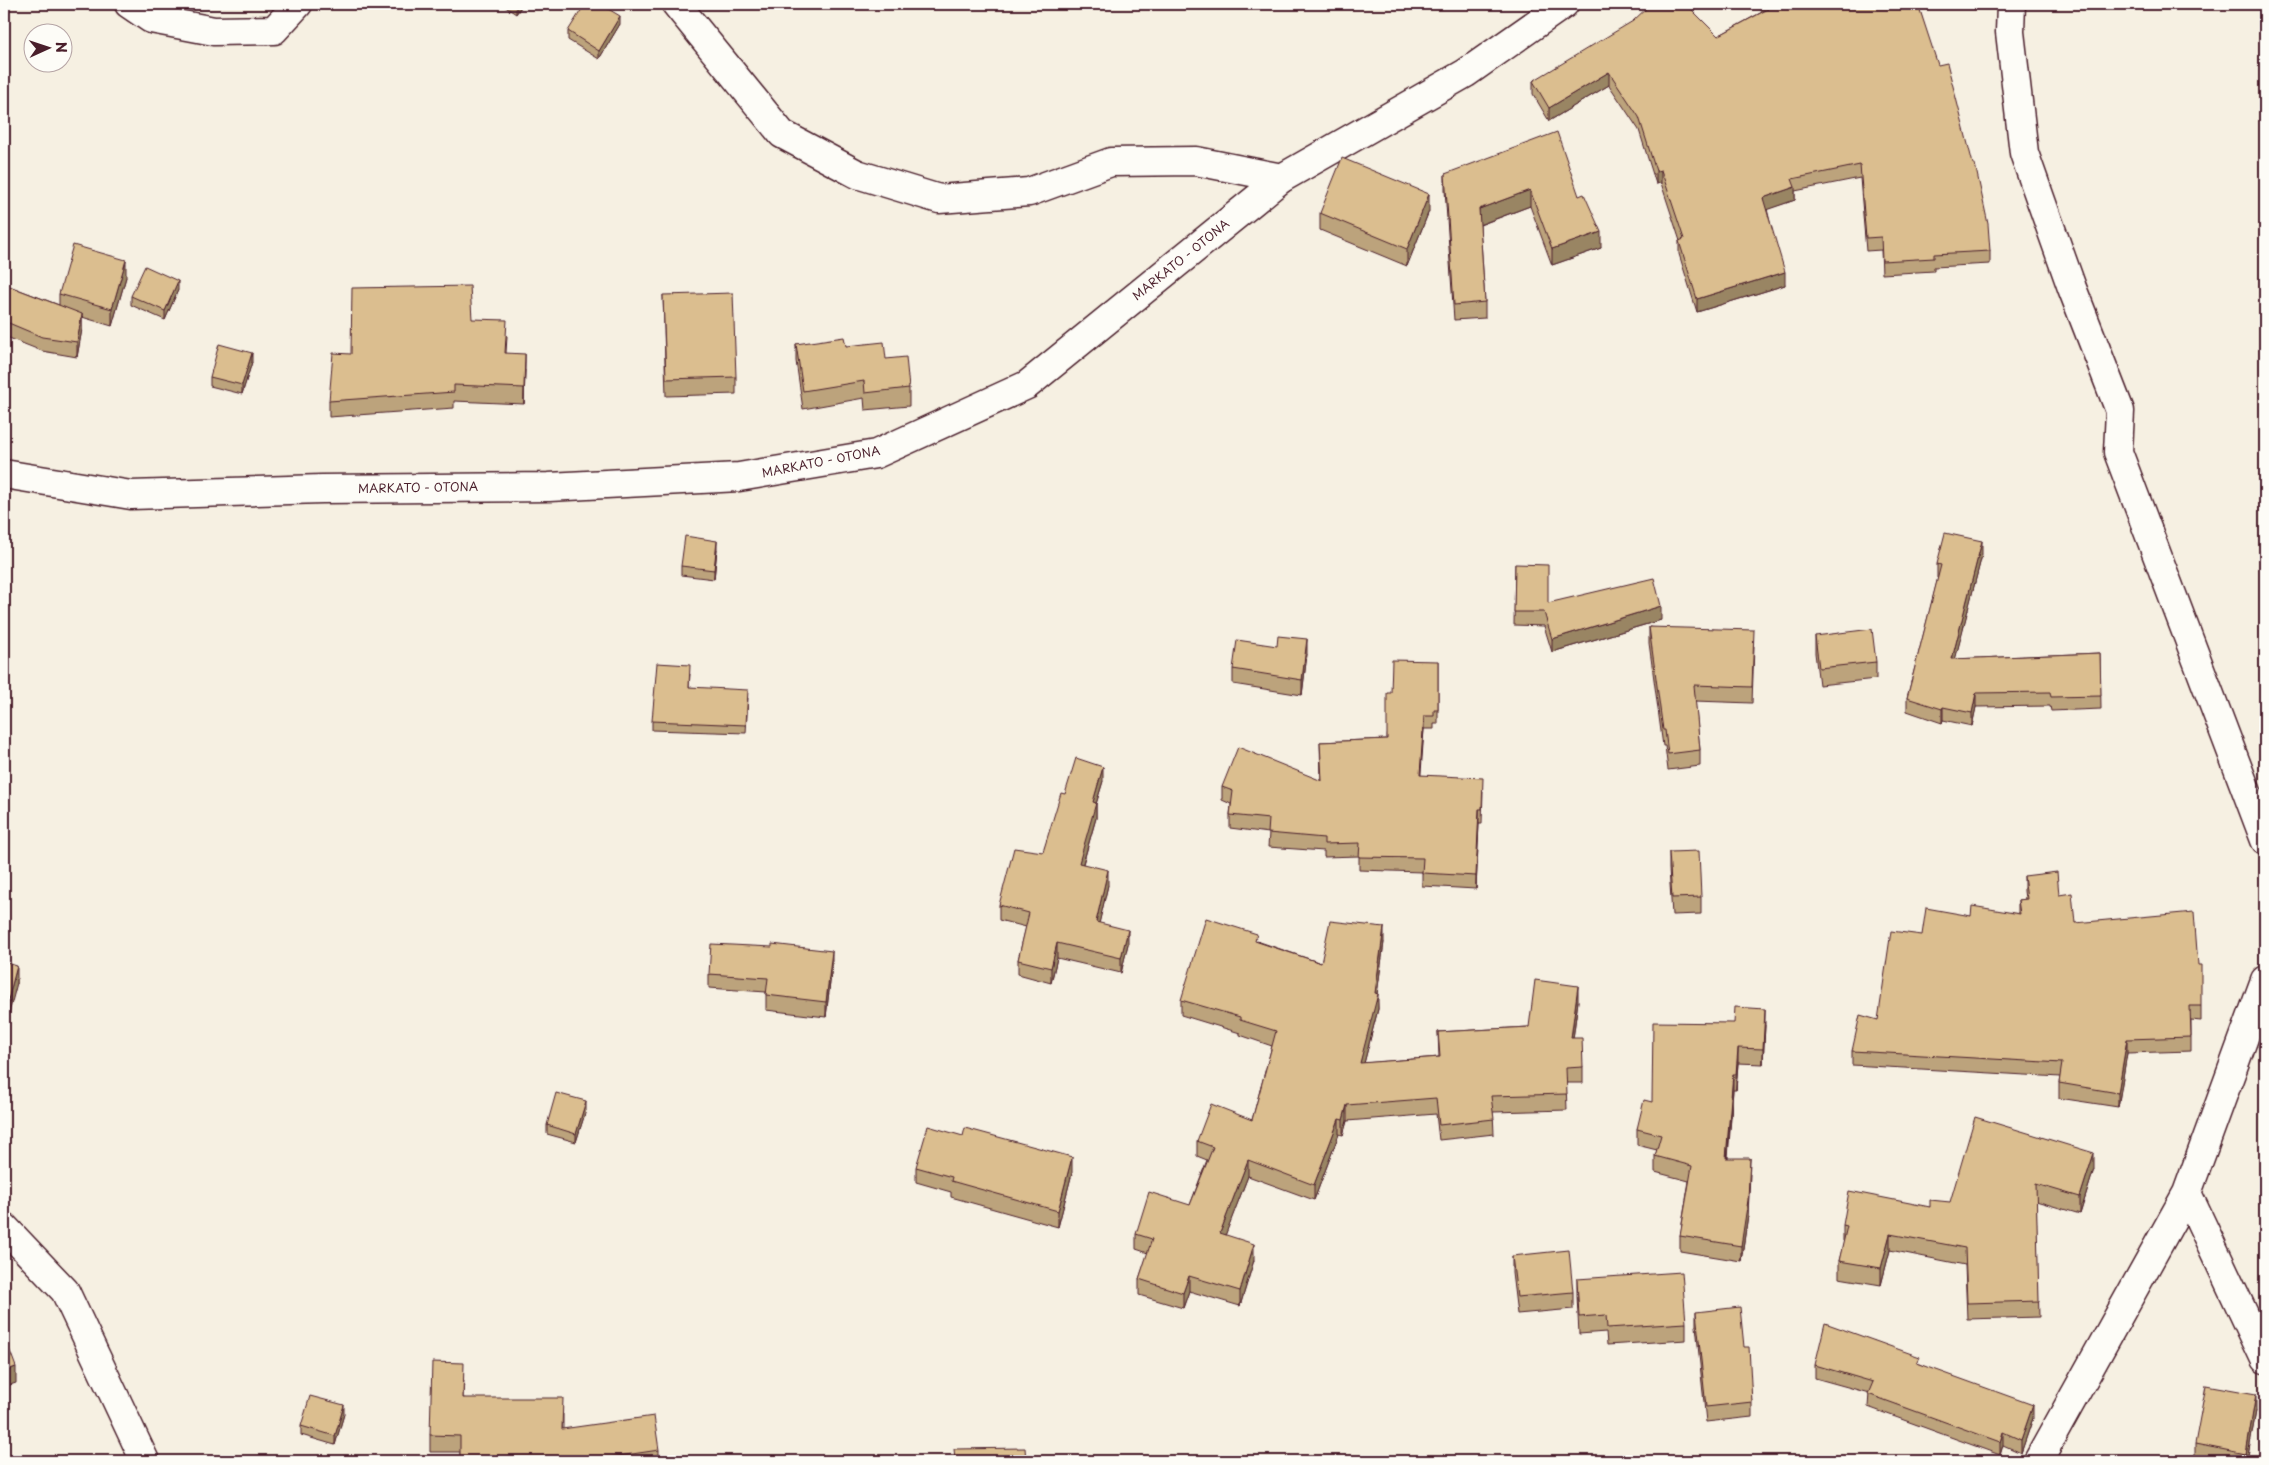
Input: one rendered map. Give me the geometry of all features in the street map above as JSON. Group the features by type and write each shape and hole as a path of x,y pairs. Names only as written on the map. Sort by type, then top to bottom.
{"street":[{"path":"129,4 151,19 214,31 274,30 298,4"},
{"path":"676,4 782,134 857,174 939,199 1029,192 1111,162 1196,161 1282,178"},
{"name":"MARKATO - OTONA","path":"4,474 131,495 322,489 549,487 739,477 876,454 1027,385 1282,178 1466,73 1564,4"},
{"path":"2010,4 2010,32 2024,153 2072,288 2120,411 2118,452 2265,840"},
{"path":"2038,1461 2187,1193 2265,980"},
{"path":"2187,1193 2265,1359"},
{"path":"4,1227 65,1291 145,1461"}],"building":[{"path":"585,4 600,4 620,16 599,51 568,31"},
{"path":"1651,4 1686,4 1718,36 1768,9 1765,4 1918,4 1938,65 1947,63 1973,164 1975,164 1988,224 1990,251 1934,254 1934,258 1882,261 1881,237 1866,238 1860,165 1792,179 1795,187 1763,198 1785,272 1697,299 1679,241 1684,239 1661,170 1656,171 1639,117 1609,72 1549,108 1533,81 1633,21"},
{"path":"1557,132 1579,196 1584,194 1601,232 1552,249 1530,190 1479,209 1485,302 1454,305 1445,174"},
{"path":"1342,158 1429,194 1407,249 1320,213"},
{"path":"73,245 126,260 112,309 59,294"},
{"path":"145,266 178,281 165,311 131,296"},
{"path":"4,284 82,314 77,342 42,337 4,321"},
{"path":"470,286 472,319 507,320 505,353 525,354 524,388 454,385 454,392 329,401 333,353 351,354 352,288"},
{"path":"733,293 736,377 666,379 663,295"},
{"path":"844,337 846,346 884,342 886,359 906,357 909,388 865,393 864,381 803,391 796,344"},
{"path":"219,344 252,353 242,385 210,377"},
{"path":"1945,533 1982,541 1952,659 2100,653 2101,696 2051,697 2050,692 1976,693 1972,713 1943,707 1942,709 1907,698 1941,565 1937,564"},
{"path":"685,536 717,541 714,570 681,566"},
{"path":"1515,564 1548,565 1548,603 1654,578 1661,606 1552,639 1544,612 1514,612"},
{"path":"1649,627 1754,630 1752,687 1694,685 1700,750 1668,754"},
{"path":"1872,629 1876,662 1819,668 1815,636"},
{"path":"1278,636 1307,639 1302,680 1233,669 1237,640 1277,646"},
{"path":"1392,660 1438,661 1438,710 1434,710 1434,716 1424,716 1420,775 1483,778 1482,809 1479,809 1476,876 1422,873 1423,858 1359,857 1360,843 1324,844 1324,838 1268,833 1269,819 1230,815 1233,791 1222,787 1238,747 1322,781 1320,742 1387,739 1387,693 1391,693"},
{"path":"657,663 690,665 689,687 748,690 746,725 652,721"},
{"path":"1076,758 1103,767 1093,802 1096,803 1079,863 1108,870 1096,922 1128,930 1121,958 1057,943 1051,968 1018,960 1029,913 999,905 1014,848 1043,852 1061,793 1065,794"},
{"path":"1699,851 1701,897 1672,898 1669,852"},
{"path":"2057,872 2059,895 2072,893 2075,923 2194,912 2198,965 2201,965 2201,1006 2190,1006 2191,1037 2127,1039 2118,1093 2059,1083 2062,1063 1852,1051 1860,1015 1878,1020 1891,931 1922,935 1926,908 1971,916 1972,906 2020,914 2018,900 2027,899 2024,876"},
{"path":"1206,918 1257,934 1255,941 1321,963 1330,921 1384,927 1375,993 1378,994 1360,1063 1440,1057 1438,1032 1529,1027 1535,980 1578,986 1571,1038 1582,1038 1583,1067 1566,1068 1567,1094 1491,1096 1494,1119 1439,1125 1436,1098 1347,1105 1343,1120 1339,1119 1314,1185 1248,1160 1220,1233 1254,1244 1240,1291 1189,1276 1183,1293 1139,1279 1152,1239 1136,1234 1149,1192 1190,1205 1213,1147 1197,1141 1211,1104 1252,1120 1276,1031 1240,1020 1240,1017 1181,1000"},
{"path":"711,944 772,947 772,944 832,951 826,1002 766,995 768,978 709,974"},
{"path":"4,962 17,966 4,1015"},
{"path":"1735,1007 1765,1009 1763,1049 1738,1048 1736,1074 1733,1074 1726,1158 1750,1158 1748,1200 1741,1246 1680,1236 1692,1166 1655,1156 1661,1135 1637,1129 1644,1100 1652,1102 1653,1022 1734,1023"},
{"path":"556,1093 586,1101 576,1134 547,1125"},
{"path":"1975,1117 2094,1153 2080,1197 2036,1184 2039,1301 1967,1303 1965,1248 1890,1234 1881,1268 1839,1261 1847,1226 1843,1225 1849,1191 1930,1207 1930,1200 1950,1202"},
{"path":"928,1126 963,1136 965,1128 1072,1157 1058,1211 951,1181 952,1177 916,1167"},
{"path":"1569,1250 1573,1292 1517,1297 1512,1256"},
{"path":"1682,1272 1686,1323 1607,1328 1606,1315 1579,1317 1577,1279"},
{"path":"1740,1307 1744,1347 1749,1347 1752,1402 1706,1407 1696,1312"},
{"path":"1825,1323 1920,1357 1917,1363 2033,1405 2021,1440 2003,1432 2000,1442 1868,1394 1873,1382 1815,1365"},
{"path":"4,1339 16,1367 4,1371"},
{"path":"432,1362 464,1363 463,1398 563,1398 562,1429 654,1416 659,1450 612,1457 612,1461 460,1461 460,1436 430,1435"},
{"path":"2206,1385 2256,1394 2246,1454 2195,1444"},
{"path":"310,1396 344,1405 335,1436 301,1426"},
{"path":"1025,1448 1026,1461 937,1461 937,1459 955,1458 954,1449"}]}
